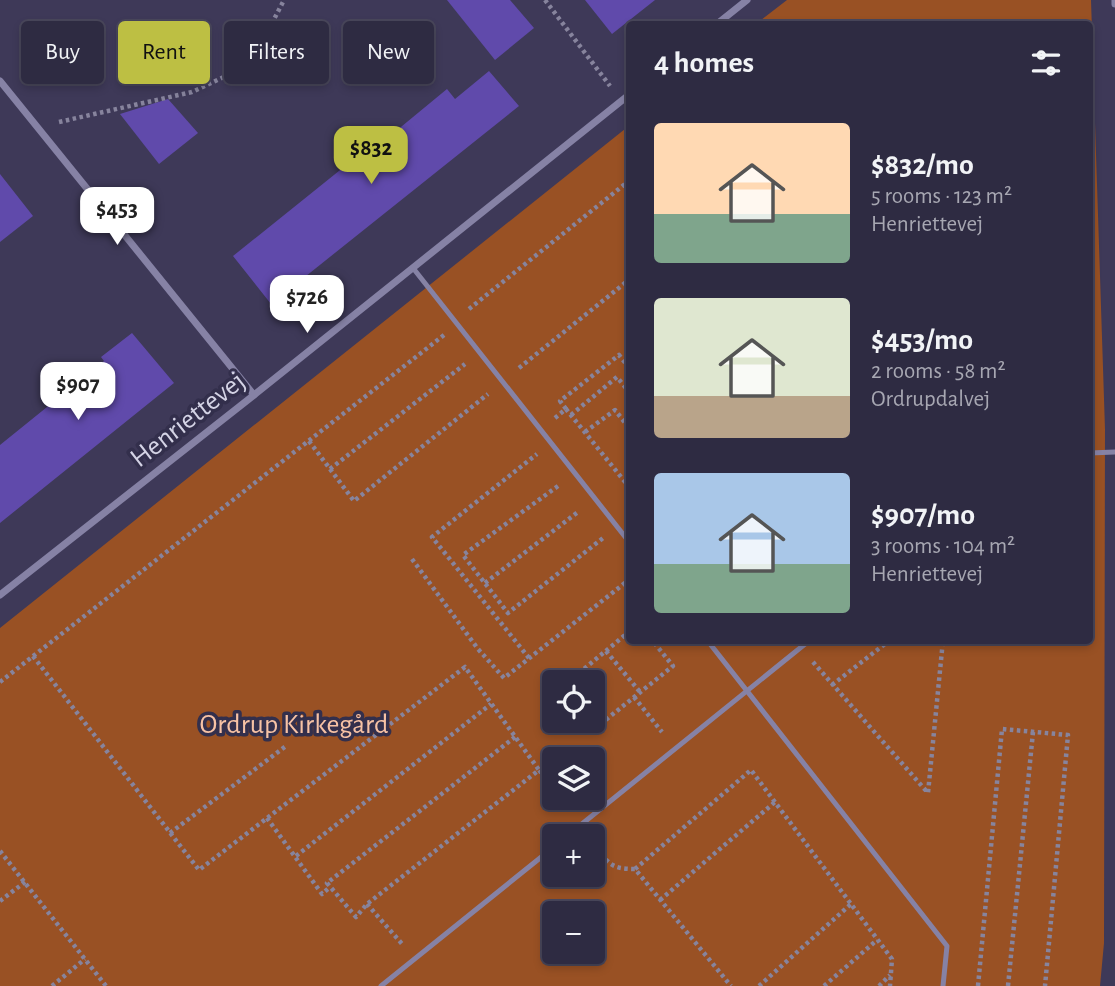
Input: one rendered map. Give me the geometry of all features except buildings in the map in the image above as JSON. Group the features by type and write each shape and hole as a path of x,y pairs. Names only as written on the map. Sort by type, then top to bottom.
{"street":[{"path":"721,21 747,0"},
{"path":"0,81 254,395"},
{"name":"Henriettevej","path":"0,595 626,97"}],"lane":[{"path":"413,268 626,537"},
{"path":"1093,453 1115,453"},
{"path":"710,644 947,946 943,986"},
{"path":"582,824 806,644"},
{"path":"381,986 542,856"}],"path":[{"path":"38,127 192,92 232,73 256,54 284,0"},
{"path":"545,0 622,100"},
{"path":"0,682 309,441 626,183"},
{"path":"309,441 354,500 626,282"},
{"path":"626,364 619,355 560,401 626,481"},
{"path":"330,468 467,363 474,373"},
{"path":"571,415 617,377 626,388"},
{"path":"482,383 489,393"},
{"path":"541,429 566,409"},
{"path":"585,432 615,410 626,424"},
{"path":"529,659 432,537 551,442"},
{"path":"565,494 558,485 463,555 508,613 617,526"},
{"path":"572,503 586,521"},
{"path":"485,583 578,512"},
{"path":"593,531 600,540"},
{"path":"412,559 478,649 504,678 626,582"},
{"path":"583,670 626,634"},
{"path":"605,720 673,666 655,644"},
{"path":"832,685 885,644"},
{"path":"801,648 928,793 943,644"},
{"path":"606,651 640,692"},
{"path":"33,656 199,870 465,667 542,773"},
{"path":"634,697 676,749"},
{"path":"296,856 491,704"},
{"path":"978,986 1002,729 1068,735 1045,986"},
{"path":"1008,986 1034,732"},
{"path":"515,737 327,883 330,887 356,917 367,904 540,770"},
{"path":"170,833 286,746"},
{"path":"605,860 618,869 635,869 751,770 891,958 890,986"},
{"path":"660,900 775,802"},
{"path":"267,818 322,894 330,887"},
{"path":"0,851 106,986"},
{"path":"635,869 731,986"},
{"path":"0,901 25,882"},
{"path":"367,904 415,959"},
{"path":"759,986 851,904"},
{"path":"824,986 877,940"},
{"path":"52,986 85,959"},
{"path":"880,986 891,975"}],"green space":[{"name":"Ordrup Kirkegård","path":"787,0 1091,0 1092,21 760,21"},
{"name":"Ordrup Kirkegård","path":"1093,61 1105,429 1104,943 1100,986 0,986 0,628 626,128 626,644 1093,644"}]}
